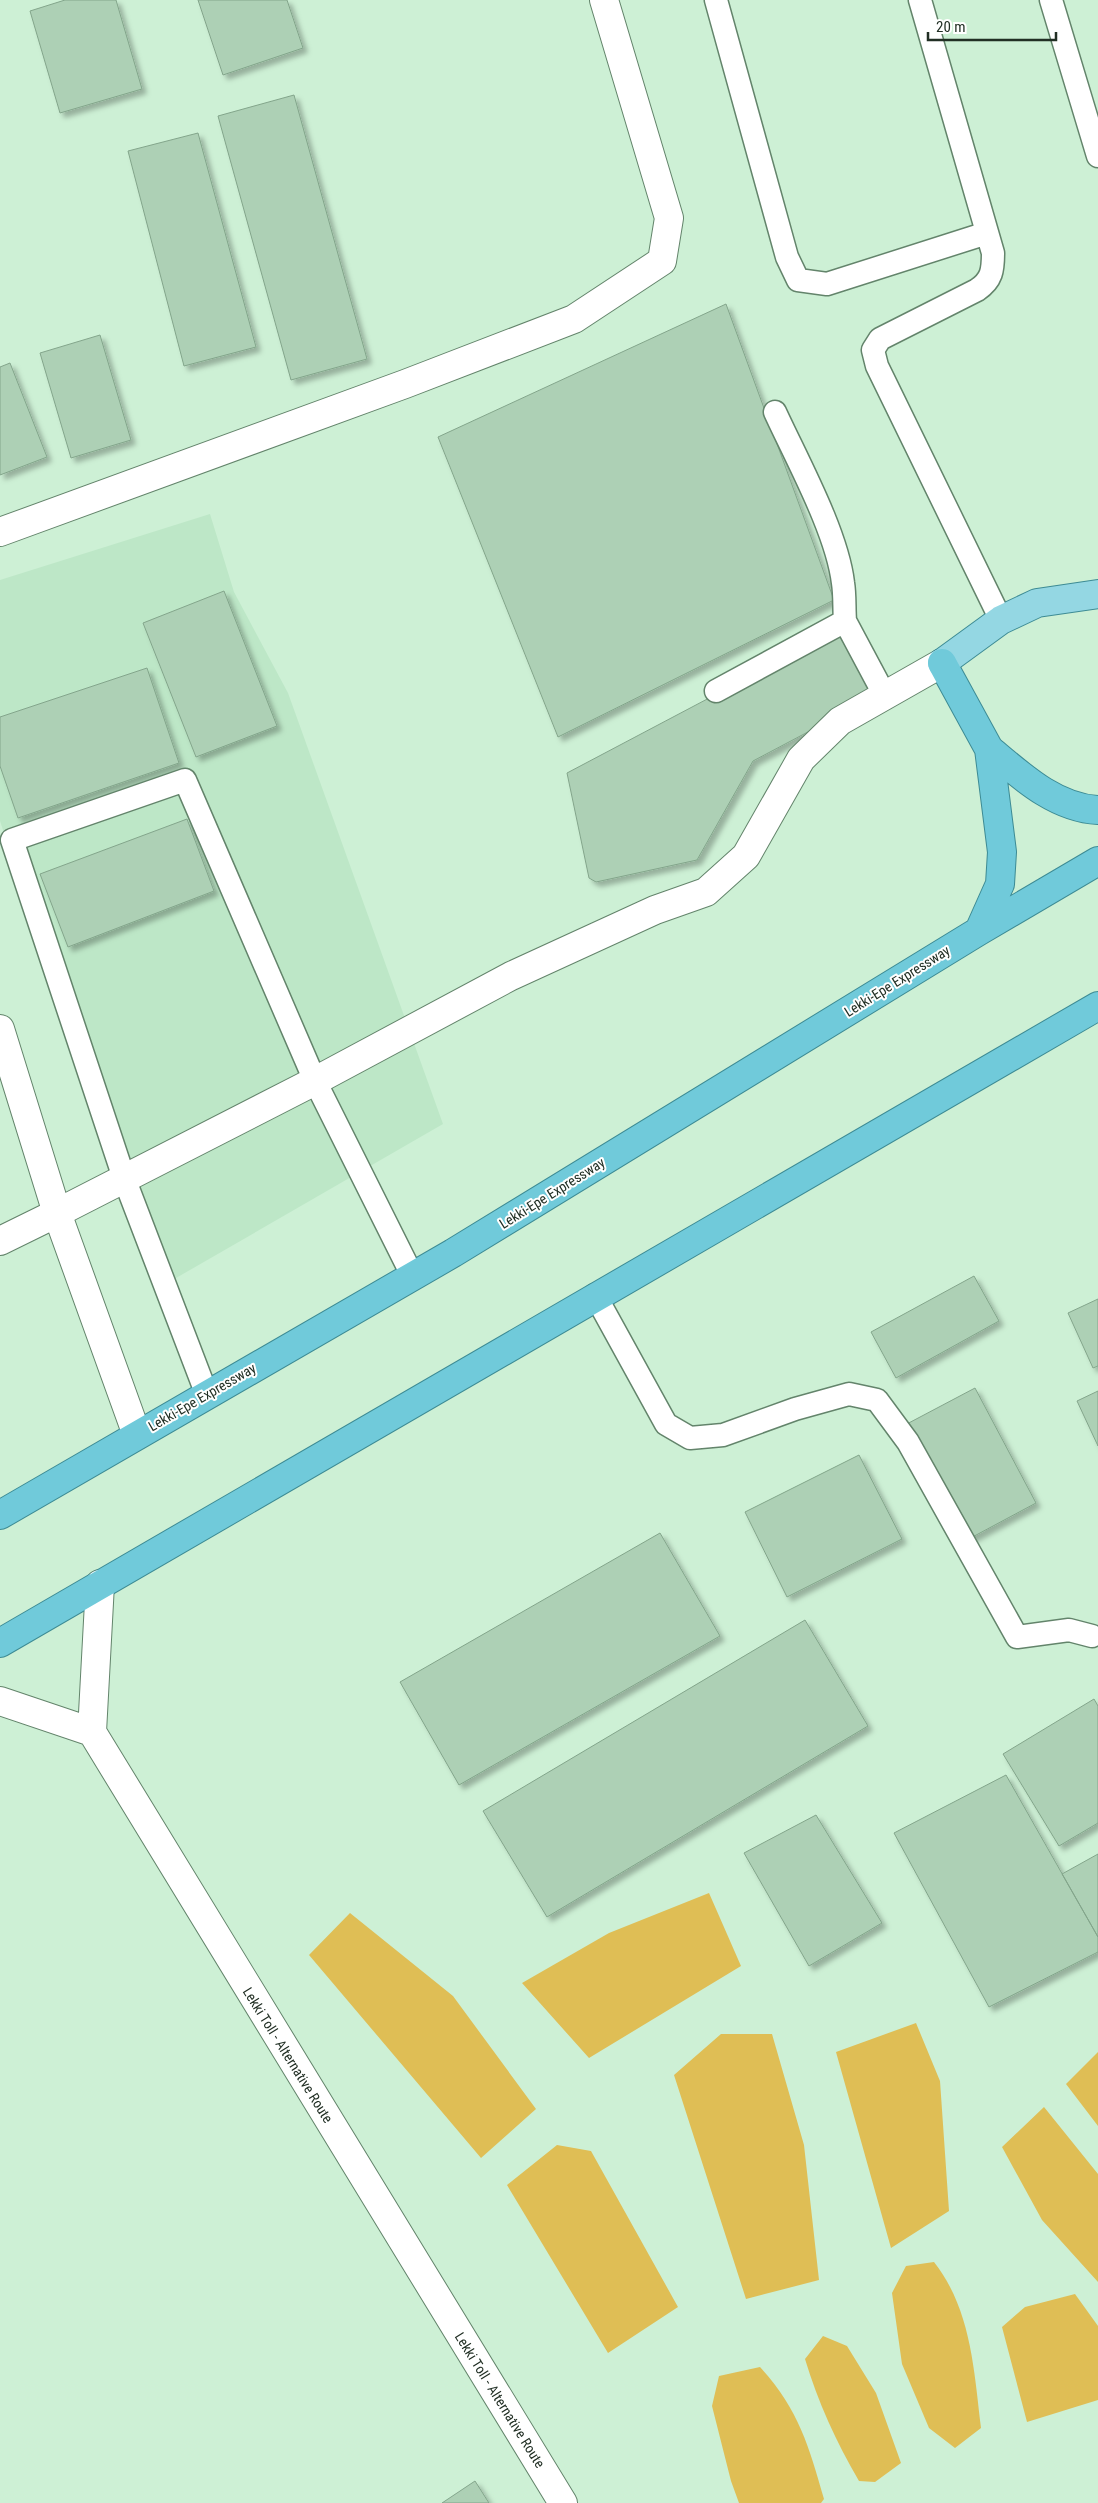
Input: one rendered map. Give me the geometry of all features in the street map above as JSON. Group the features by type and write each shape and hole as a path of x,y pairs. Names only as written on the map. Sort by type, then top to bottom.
{"highway":[{"path":"942,663 989,750 1002,852 1000,884 979,931"},
{"path":"989,750 1037,788 1084,809 1098,810"},
{"name":"Lekki-Epe Expressway","path":"0,1515 137,1434 413,1277 979,931 1098,861"},
{"path":"0,1643 595,1295 1098,1006"}],"main road":[{"path":"942,663 1001,620 1037,603 1098,594"}],"street":[{"path":"0,532 405,384 574,319 662,261 669,218 604,0"},
{"path":"0,1241 314,1081 511,976 655,910 706,892 746,856 801,759 840,721 942,663"},
{"path":"0,1029 57,1213 137,1434"},
{"path":"0,1701 92,1732 100,1584"},
{"name":"Lekki Toll - Alternative Route","path":"92,1732 563,2503"}],"lane":[{"path":"716,0 787,257 798,280 827,284 988,233"},
{"path":"920,0 988,233 993,253 993,270 987,283 880,339 874,350 877,366 1001,620"},
{"path":"1051,0 1098,156"},
{"path":"775,412 825,522 837,554 843,582 845,621 885,696"},
{"path":"716,691 845,621"},
{"path":"207,1395 124,1178 12,840 185,780 314,1081 413,1277"},
{"path":"595,1295 666,1424 690,1438 723,1435 795,1409 849,1394 877,1400 908,1442 1017,1637 1069,1630 1092,1636"}],"shaded area":[{"path":"210,514 234,592 288,693 443,1124 157,1289 0,821 0,580"},
{"path":"709,1893 741,1966 589,2058 522,1983 609,1933"},
{"path":"350,1913 453,1996 536,2109 481,2158 309,1955"},
{"path":"916,2023 940,2081 949,2211 891,2248 836,2052"},
{"path":"721,2034 772,2034 804,2145 819,2280 746,2299 674,2075"},
{"path":"1098,2052 1098,2126 1066,2084"},
{"path":"1044,2107 1098,2174 1098,2282 1042,2220 1002,2147"},
{"path":"557,2145 591,2151 678,2307 608,2353 507,2185"},
{"path":"934,2262 956,2300 969,2341 981,2428 955,2448 929,2428 902,2364 892,2293 906,2266"},
{"path":"1075,2294 1098,2326 1098,2400 1027,2422 1002,2327 1025,2307"},
{"path":"823,2336 847,2346 876,2393 901,2463 875,2482 859,2481 835,2437 816,2391 805,2359"},
{"path":"760,2367 784,2397 801,2428 824,2499 821,2503 739,2503 731,2481 712,2406 719,2376"}],"building":[{"path":"65,0 116,0 142,89 60,113 30,11"},
{"path":"198,0 287,0 303,48 223,75"},
{"path":"294,95 367,359 291,380 218,116"},
{"path":"198,133 256,347 184,366 128,151"},
{"path":"726,304 834,600 558,737 438,437"},
{"path":"100,335 131,440 71,458 40,353"},
{"path":"10,363 47,457 0,475 0,367"},
{"path":"224,591 277,726 196,757 143,623"},
{"path":"838,630 874,697 753,761 697,860 596,882 589,878 567,773"},
{"path":"147,668 179,763 18,818 0,766 0,717"},
{"path":"187,819 214,891 68,947 40,874"},
{"path":"974,1276 999,1321 896,1378 871,1332"},
{"path":"1098,1299 1098,1366 1093,1368 1068,1313"},
{"path":"975,1388 1036,1503 965,1541 903,1426"},
{"path":"1098,1391 1098,1446 1077,1401"},
{"path":"859,1455 902,1539 787,1597 745,1512"},
{"path":"660,1533 720,1636 459,1785 400,1682"},
{"path":"805,1620 868,1726 547,1917 483,1811"},
{"path":"1094,1699 1098,1706 1098,1823 1059,1846 1003,1754"},
{"path":"1006,1775 1098,1937 1098,1952 989,2007 894,1833"},
{"path":"816,1815 882,1923 809,1966 744,1853"},
{"path":"1098,1854 1098,1937 1062,1874"},
{"path":"475,2481 489,2503 442,2503"}]}
